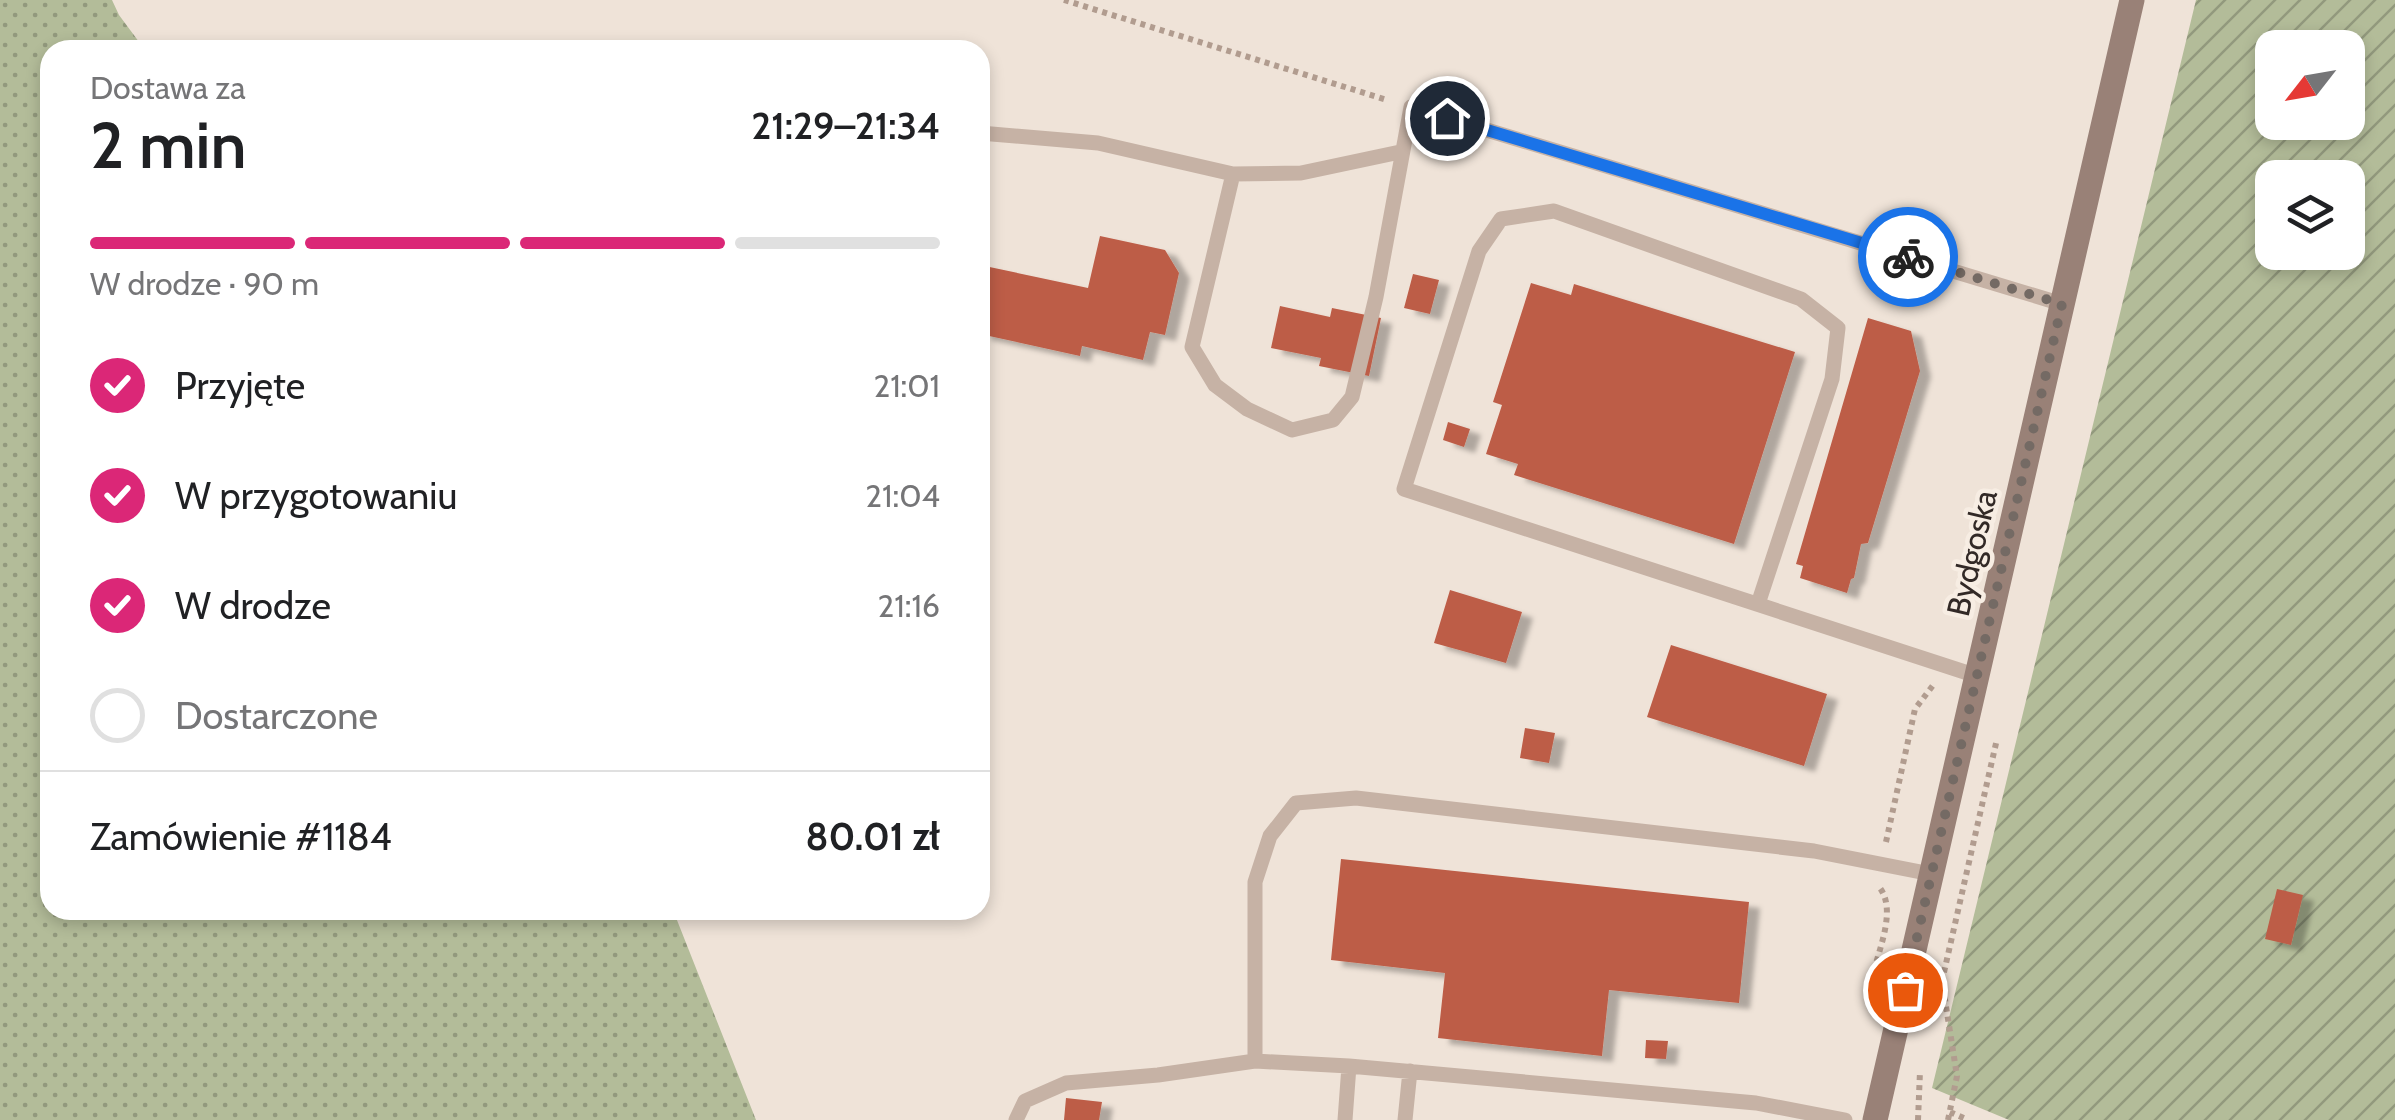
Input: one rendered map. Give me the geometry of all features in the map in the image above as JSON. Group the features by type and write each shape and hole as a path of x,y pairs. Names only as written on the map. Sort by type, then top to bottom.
{"street":[{"name":"Bydgoska","path":"1875,1120 2132,0"}],"lane":[{"path":"1233,174 1192,347 1215,386 1248,410 1292,430 1333,420 1352,397 1376,296 1411,107 2062,304"},
{"path":"990,133 1098,143 1233,174 1301,172 1400,152"},
{"path":"1758,604 1832,379 1838,328 1801,299 1554,211 1500,219 1479,251 1404,489 1976,676"},
{"path":"1255,1061 1255,882 1270,836 1296,804 1375,800 1814,851 1931,874"},
{"path":"1016,1120 1025,1101 1066,1083 1255,1061 1410,1071 1756,1104 1845,1120"},
{"path":"1345,1120 1350,1066"},
{"path":"1405,1120 1410,1071"}],"path":[{"path":"1064,0 1411,107"},
{"path":"1968,1120 1949,1116 1957,1076 1942,981 1999,731"}],"green space":[{"path":"0,0 112,0 138,40 40,40 40,920 677,920 756,1120 0,1120"},
{"path":"2196,0 2395,0 2395,1120 2009,1120 1932,1088"}],"building":[{"path":"1100,236 1165,250 1179,273 1165,335 1150,332 1143,360 1082,346 1080,356 990,336 990,267 1088,288"},
{"path":"1413,274 1439,280 1430,314 1404,308"},
{"path":"1531,283 1571,295 1574,284 1795,352 1734,544 1514,475 1518,464 1486,454 1502,405 1493,402"},
{"path":"1280,306 1330,317 1332,308 1381,318 1369,376 1319,366 1321,358 1271,348"},
{"path":"1868,318 1911,331 1920,371 1868,543 1861,544 1847,593 1800,578 1803,566 1796,564"},
{"path":"1448,422 1470,429 1464,447 1443,440"},
{"path":"1450,590 1522,612 1506,663 1434,643"},
{"path":"1671,645 1827,694 1804,766 1647,717"},
{"path":"1525,728 1555,733 1549,763 1520,758"},
{"path":"1341,859 1749,902 1739,1003 1609,990 1602,1056 1438,1038 1445,973 1331,960"},
{"path":"2277,889 2303,895 2291,945 2265,939"},
{"path":"1646,1040 1668,1041 1666,1059 1645,1058"},
{"path":"1066,1098 1102,1102 1099,1120 1064,1120"}],"way so far":[{"path":"1905,990 2062,304 1908,257"}],"route":[{"path":"1447,118 1908,257"}]}
